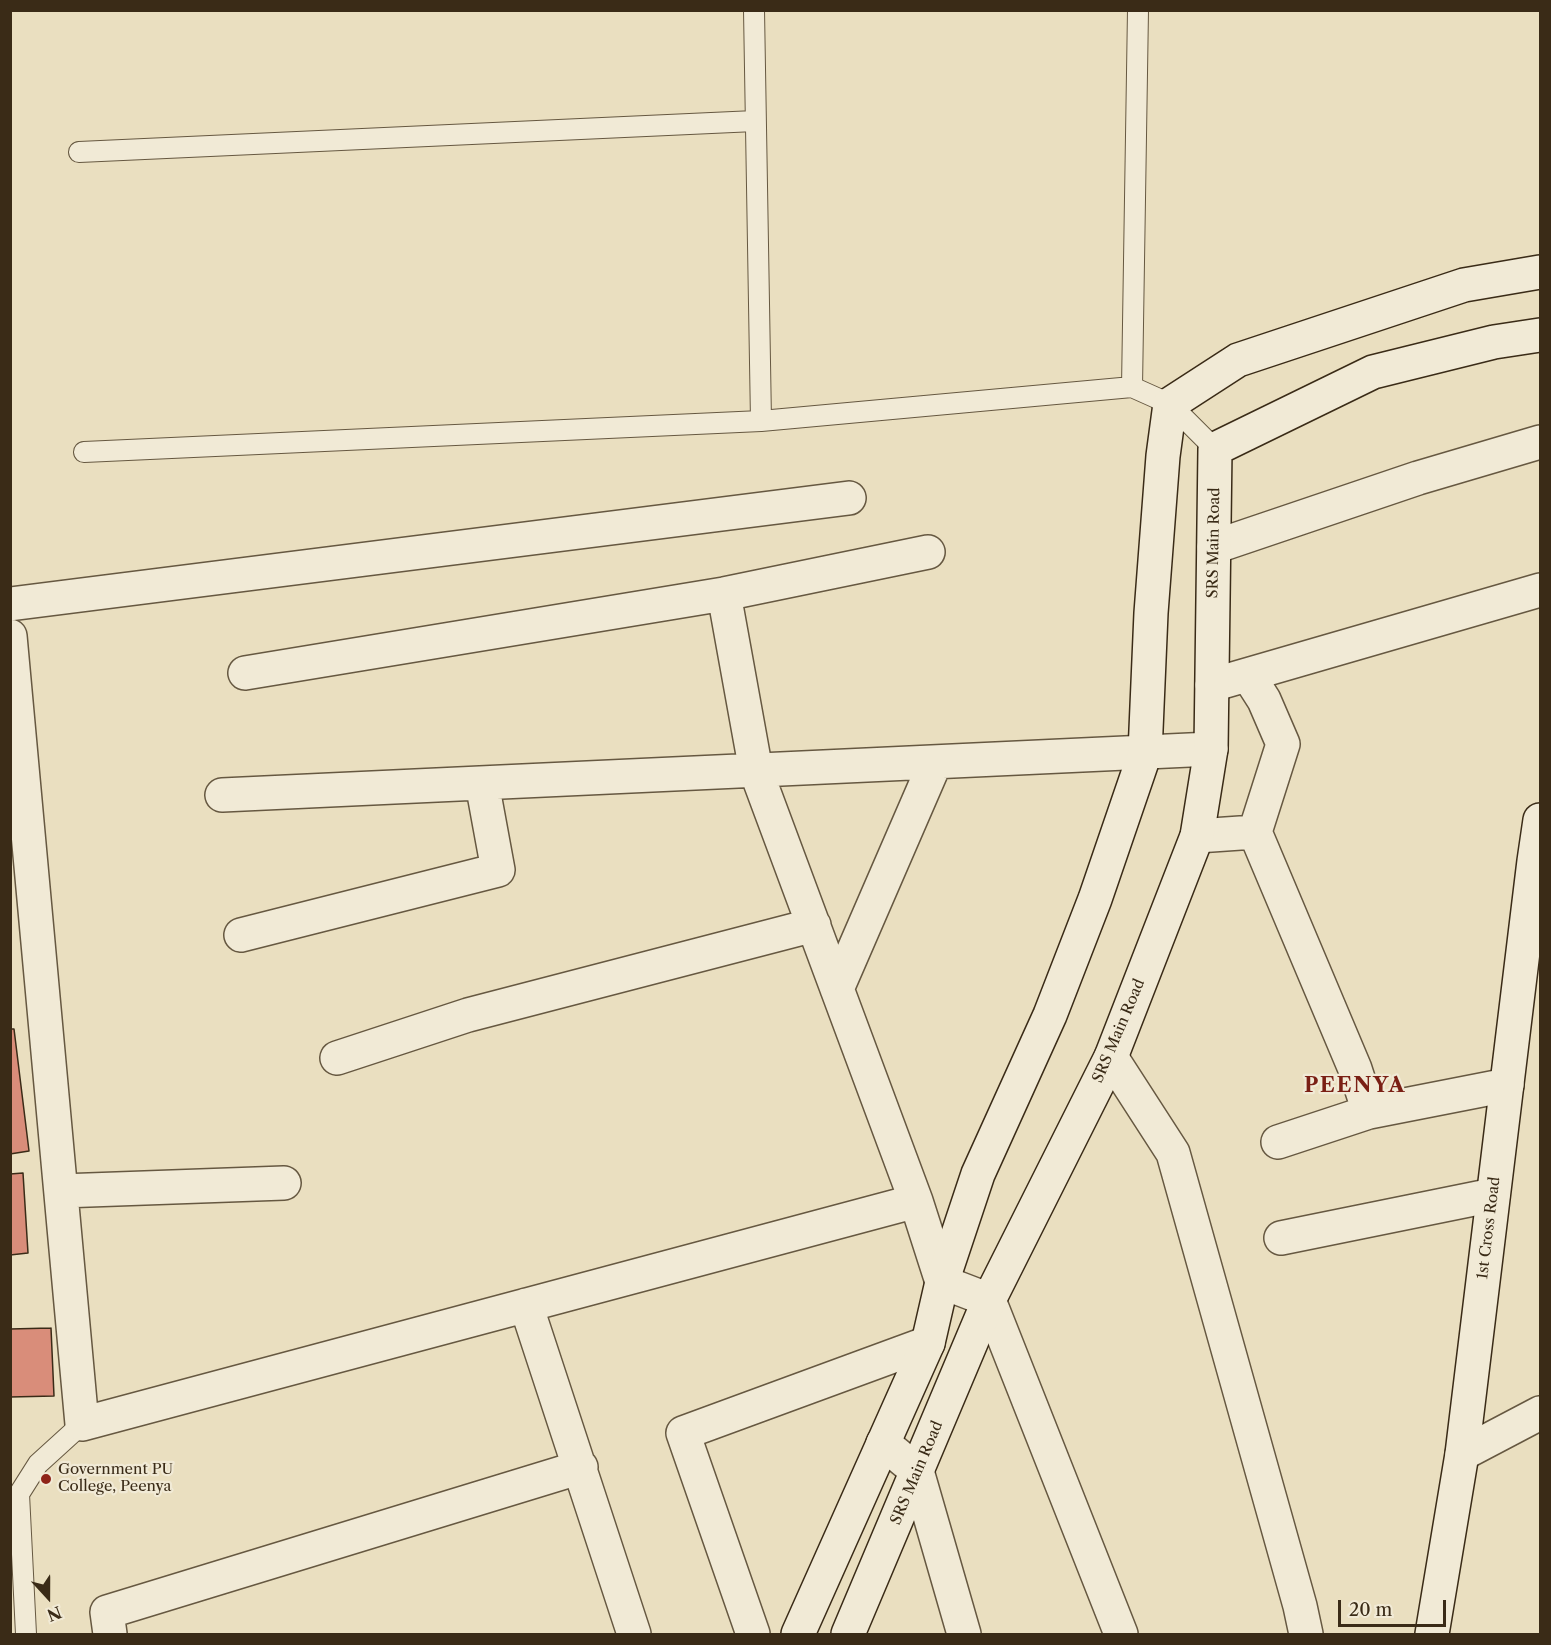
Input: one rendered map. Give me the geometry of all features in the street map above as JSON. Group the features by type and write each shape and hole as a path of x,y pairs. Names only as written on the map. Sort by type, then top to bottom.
{"street":[{"path":"798,1635 928,1343 942,1282 978,1174 1050,1015 1091,909 1145,753 1151,613 1162,467 1170,404 1238,360 1464,285 1540,272"},
{"path":"1215,449 1372,372 1494,342 1540,335"},
{"path":"1214,547 1418,478 1540,442"},
{"name":"SRS Main Road","path":"857,1627 917,1471 989,1300 1111,1058 1197,836 1211,749 1215,449"},
{"path":"10,604 849,498"},
{"path":"245,673 724,594 928,552"},
{"path":"1212,685 1540,590"},
{"path":"724,594 756,771 916,1201 942,1282"},
{"path":"10,636 82,1424 916,1201"},
{"path":"1248,675 1264,700 1283,744 1255,832 1355,1069 1369,1112"},
{"path":"222,795 1211,749"},
{"path":"837,989 935,763"},
{"path":"241,935 498,870 482,783"},
{"name":"1st Cross Road","path":"1431,1635 1462,1454 1537,860 1540,820"},
{"path":"1197,836 1255,832"},
{"path":"337,1058 468,1015 814,925"},
{"path":"1111,1058 1173,1153 1300,1606 1305,1635"},
{"path":"1278,1142 1369,1112 1507,1085"},
{"path":"61,1191 284,1183"},
{"path":"1281,1238 1493,1195"},
{"path":"942,1282 989,1300 1121,1635"},
{"path":"526,1305 581,1467 634,1635"},
{"path":"753,1635 683,1433 928,1343"},
{"path":"1462,1454 1540,1413"},
{"path":"883,1443 917,1471 964,1635"},
{"path":"110,1635 107,1612 581,1467"}],"lane":[{"path":"754,10 761,421"},
{"path":"1132,387 1138,10"},
{"path":"79,152 755,121"},
{"path":"84,452 761,421 1132,387 1170,404 1215,449"},
{"path":"26,1635 19,1494 38,1464 82,1424"}],"building":[{"path":"10,1029 14,1029 29,1151 10,1154"},
{"path":"23,1173 28,1253 10,1255 10,1174"},
{"path":"51,1328 54,1396 10,1397 10,1329"}],"place":[{"name":"Government PU College, Peenya","path":"46,1479"}],"district":[{"name":"PEENYA","path":"1355,1086"}]}
